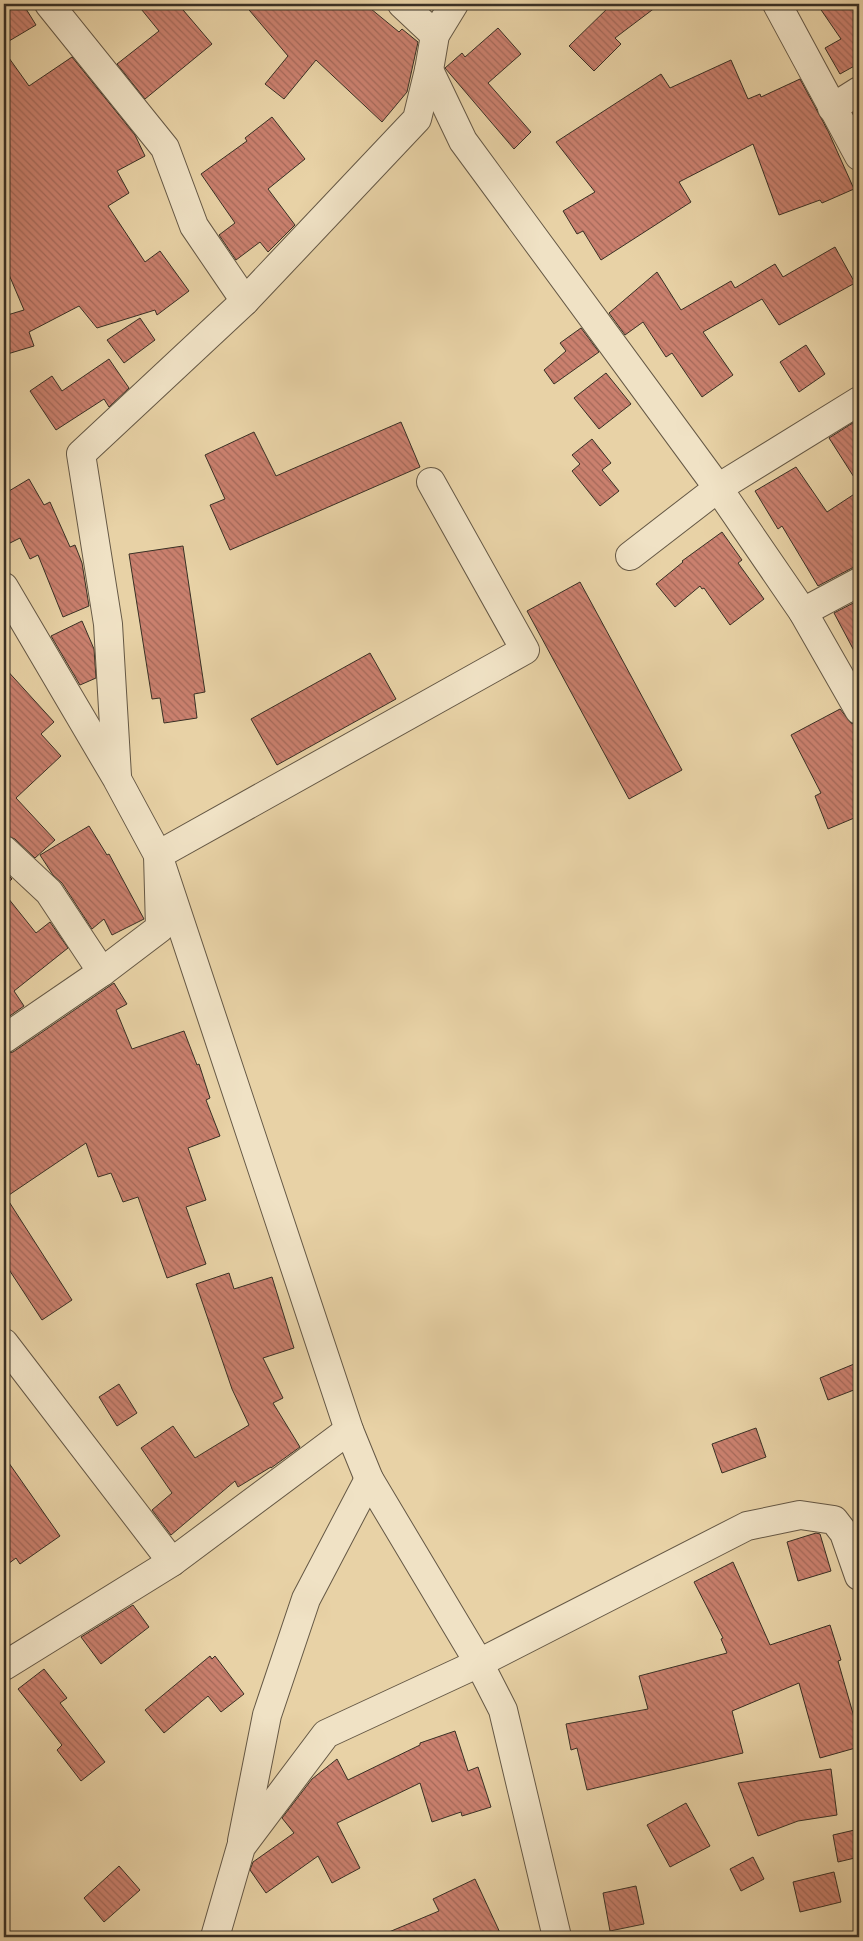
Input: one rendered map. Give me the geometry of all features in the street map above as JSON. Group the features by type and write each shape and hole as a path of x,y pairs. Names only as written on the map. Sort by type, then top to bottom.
{"street":[{"path":"49,4 165,148 194,226 246,301"},
{"path":"402,4 435,35"},
{"path":"117,779 108,624 81,454 246,301 417,118 429,70 435,35 454,4"},
{"path":"777,4 859,156"},
{"path":"429,70 463,141 718,488 803,612 859,710"},
{"path":"832,108 859,91"},
{"path":"630,556 718,488 859,401"},
{"path":"158,855 524,650 431,482"},
{"path":"803,612 859,582"},
{"path":"4,587 117,779 158,855 349,1430 369,1479 479,1663 503,1710 557,1937"},
{"path":"4,850 49,892 102,972"},
{"path":"4,1039 102,972 160,928 158,855"},
{"path":"4,1343 172,1562"},
{"path":"4,1666 172,1562 349,1430"},
{"path":"215,1937 241,1847 267,1715 306,1599 369,1479"},
{"path":"241,1847 326,1734 479,1663 748,1526 800,1515 834,1520 844,1533 859,1576"}],"building":[{"path":"4,4 23,4 36,25 4,44"},
{"path":"137,4 178,4 212,44 145,99 117,64 159,31"},
{"path":"244,4 365,4 399,32 402,29 418,42 407,92 382,122 316,60 284,99 265,84 288,56"},
{"path":"612,4 660,4 615,38 621,44 594,71 569,46"},
{"path":"817,4 859,4 859,66 858,64 840,74 825,48 841,39"},
{"path":"498,28 521,54 488,83 531,132 514,149 445,68 462,53 465,57"},
{"path":"4,51 29,86 72,57 135,135 145,156 117,171 129,193 108,206 145,262 160,251 189,291 157,315 155,310 97,328 79,306 29,332 34,346 4,355 4,316 24,310 4,263"},
{"path":"731,60 748,99 760,94 761,97 800,79 828,131 854,189 822,203 820,200 779,215 753,144 679,182 691,202 601,260 583,231 577,234 563,211 595,192 556,142 661,74 670,88"},
{"path":"272,117 305,159 268,189 295,225 268,252 260,242 236,260 219,235 235,223 201,174 247,141 245,138"},
{"path":"835,247 855,283 779,325 762,299 703,332 733,375 702,397 672,353 666,357 643,322 625,335 609,313 657,272 681,310 731,281 735,288 775,264 783,277"},
{"path":"140,318 155,340 124,363 107,340"},
{"path":"581,328 599,352 554,384 544,370 566,351 560,343"},
{"path":"806,345 825,374 799,392 780,362"},
{"path":"109,359 129,388 109,407 104,399 56,430 30,391 52,376 62,391"},
{"path":"606,373 631,404 599,429 574,398"},
{"path":"859,419 859,485 829,438"},
{"path":"401,422 420,467 230,550 210,505 225,499 205,455 254,432 276,476"},
{"path":"592,439 611,463 602,470 619,491 600,506 572,471 580,464 572,455"},
{"path":"796,467 827,512 859,491 859,566 818,586 782,526 778,529 755,491"},
{"path":"29,479 44,505 50,502 70,547 75,545 82,563 89,606 63,617 38,555 30,559 20,538 4,546 4,494"},
{"path":"722,532 742,560 738,563 764,599 730,625 704,588 702,589 700,586 675,607 656,584 682,561"},
{"path":"183,546 205,692 194,694 197,718 164,723 160,698 152,699 129,554"},
{"path":"580,582 682,770 629,799 527,611"},
{"path":"859,600 859,660 834,613"},
{"path":"82,621 94,649 96,678 80,685 51,636"},
{"path":"370,653 396,699 277,765 251,719"},
{"path":"4,667 54,722 41,734 61,756 16,798 55,840 35,858 15,839 4,835"},
{"path":"840,709 851,723 859,726 859,816 828,829 815,796 821,793 791,735"},
{"path":"89,826 107,855 109,854 144,919 112,935 104,919 92,929 62,883 53,875 40,855"},
{"path":"4,871 12,879 4,886"},
{"path":"4,893 36,933 50,922 68,948 14,991 24,1006 4,1020"},
{"path":"114,983 127,1004 116,1010 132,1049 184,1031 197,1065 199,1064 210,1098 206,1100 220,1136 188,1148 206,1200 186,1207 206,1264 167,1278 138,1197 123,1202 111,1173 98,1177 86,1143 6,1197 72,1300 42,1320 4,1262 4,1054 13,1052"},
{"path":"229,1273 234,1289 272,1277 294,1348 263,1358 283,1398 273,1403 300,1447 271,1468 238,1487 235,1481 171,1535 152,1510 172,1493 141,1448 173,1426 195,1458 249,1425 232,1389 196,1284"},
{"path":"859,1362 859,1388 828,1400 820,1378"},
{"path":"119,1384 137,1413 117,1426 99,1397"},
{"path":"756,1428 766,1457 722,1473 712,1444"},
{"path":"4,1456 60,1536 20,1564 16,1558 4,1567"},
{"path":"816,1533 820,1534 831,1571 798,1581 787,1542"},
{"path":"733,1562 770,1645 830,1625 841,1660 838,1661 854,1717 859,1716 859,1747 820,1758 799,1683 732,1711 743,1753 587,1790 577,1748 571,1750 566,1724 648,1709 639,1676 727,1653 721,1639 723,1638 694,1582"},
{"path":"133,1605 149,1627 101,1664 81,1637"},
{"path":"210,1656 212,1659 215,1656 244,1694 221,1712 208,1696 164,1733 145,1710"},
{"path":"44,1669 67,1698 60,1703 105,1762 81,1781 57,1750 62,1745 18,1689"},
{"path":"455,1731 468,1771 478,1767 491,1807 462,1816 461,1812 432,1822 420,1783 337,1823 360,1868 332,1883 318,1856 266,1893 250,1870 253,1862 294,1833 282,1818 312,1779 337,1759 348,1780 420,1745 420,1743"},
{"path":"831,1769 837,1815 798,1821 758,1836 738,1783"},
{"path":"686,1803 710,1846 670,1867 647,1825"},
{"path":"859,1829 859,1857 838,1862 833,1835"},
{"path":"753,1857 764,1879 741,1891 730,1869"},
{"path":"119,1866 140,1890 104,1922 84,1898"},
{"path":"834,1872 841,1902 800,1912 793,1882"},
{"path":"475,1879 502,1937 377,1937 439,1911 433,1899"},
{"path":"636,1886 644,1924 610,1931 603,1893"}]}
